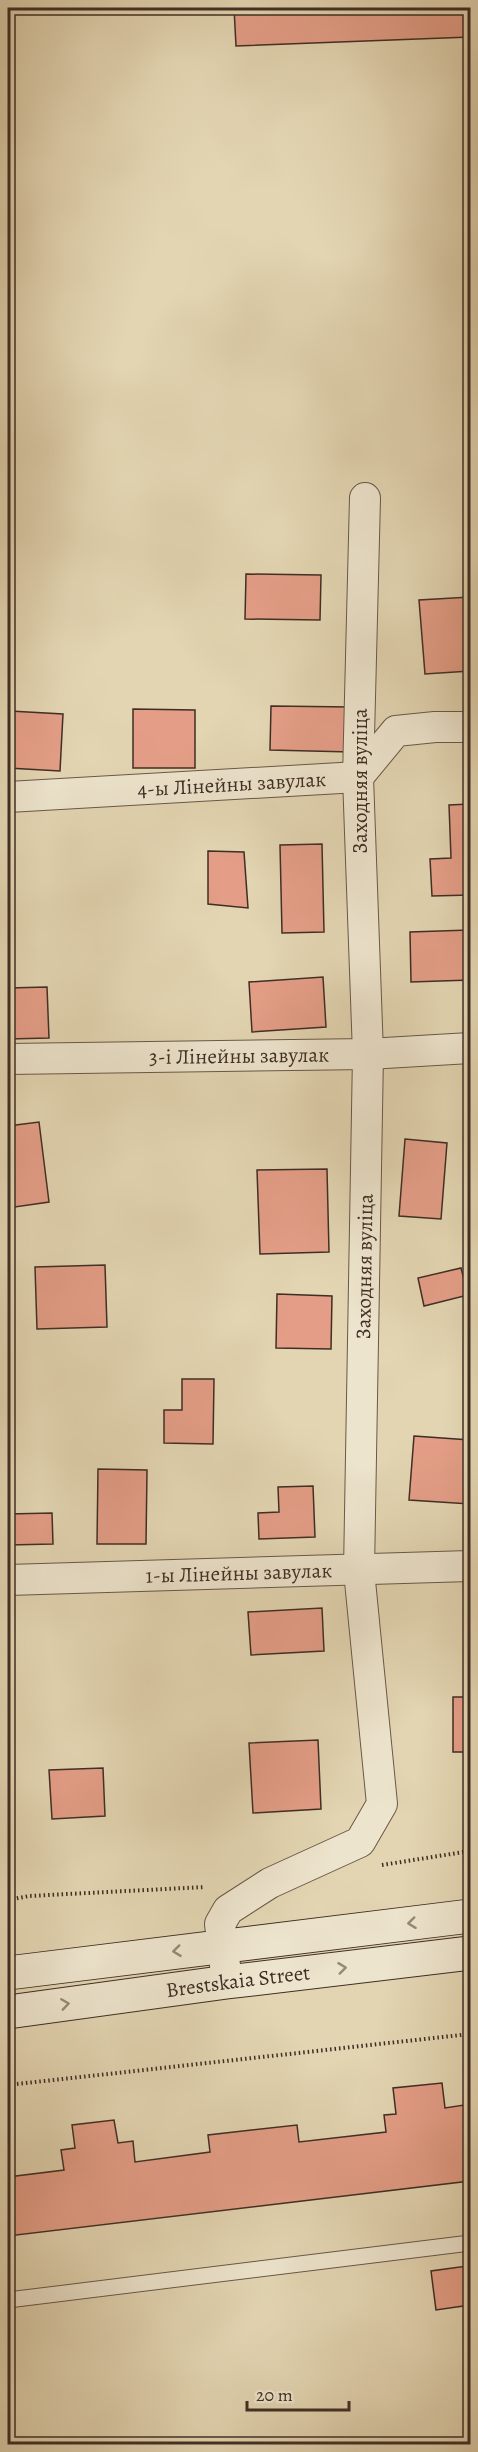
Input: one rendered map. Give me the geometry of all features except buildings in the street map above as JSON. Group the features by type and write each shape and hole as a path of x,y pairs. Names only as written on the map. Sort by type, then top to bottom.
{"main road":[{"name":"Brestskaia Street","path":"8,1972 471,1916"},
{"name":"Brestskaia Street","path":"8,2012 227,1982 471,1953"}],"street":[{"name":"Заходняя вуліца","path":"227,1982 220,1924 228,1910 270,1883 360,1842 382,1804 359,1571 369,1054 357,777 365,498"},
{"name":"4-ы Лінейны завулак","path":"8,797 357,777 396,731 435,727 471,728"},
{"name":"3-і Лінейны завулак","path":"8,1059 369,1054 471,1048"},
{"name":"1-ы Лінейны завулак","path":"8,1580 471,1566"}],"lane":[{"path":"8,2300 471,2243"}],"path":[{"path":"8,2085 471,2034"}]}
